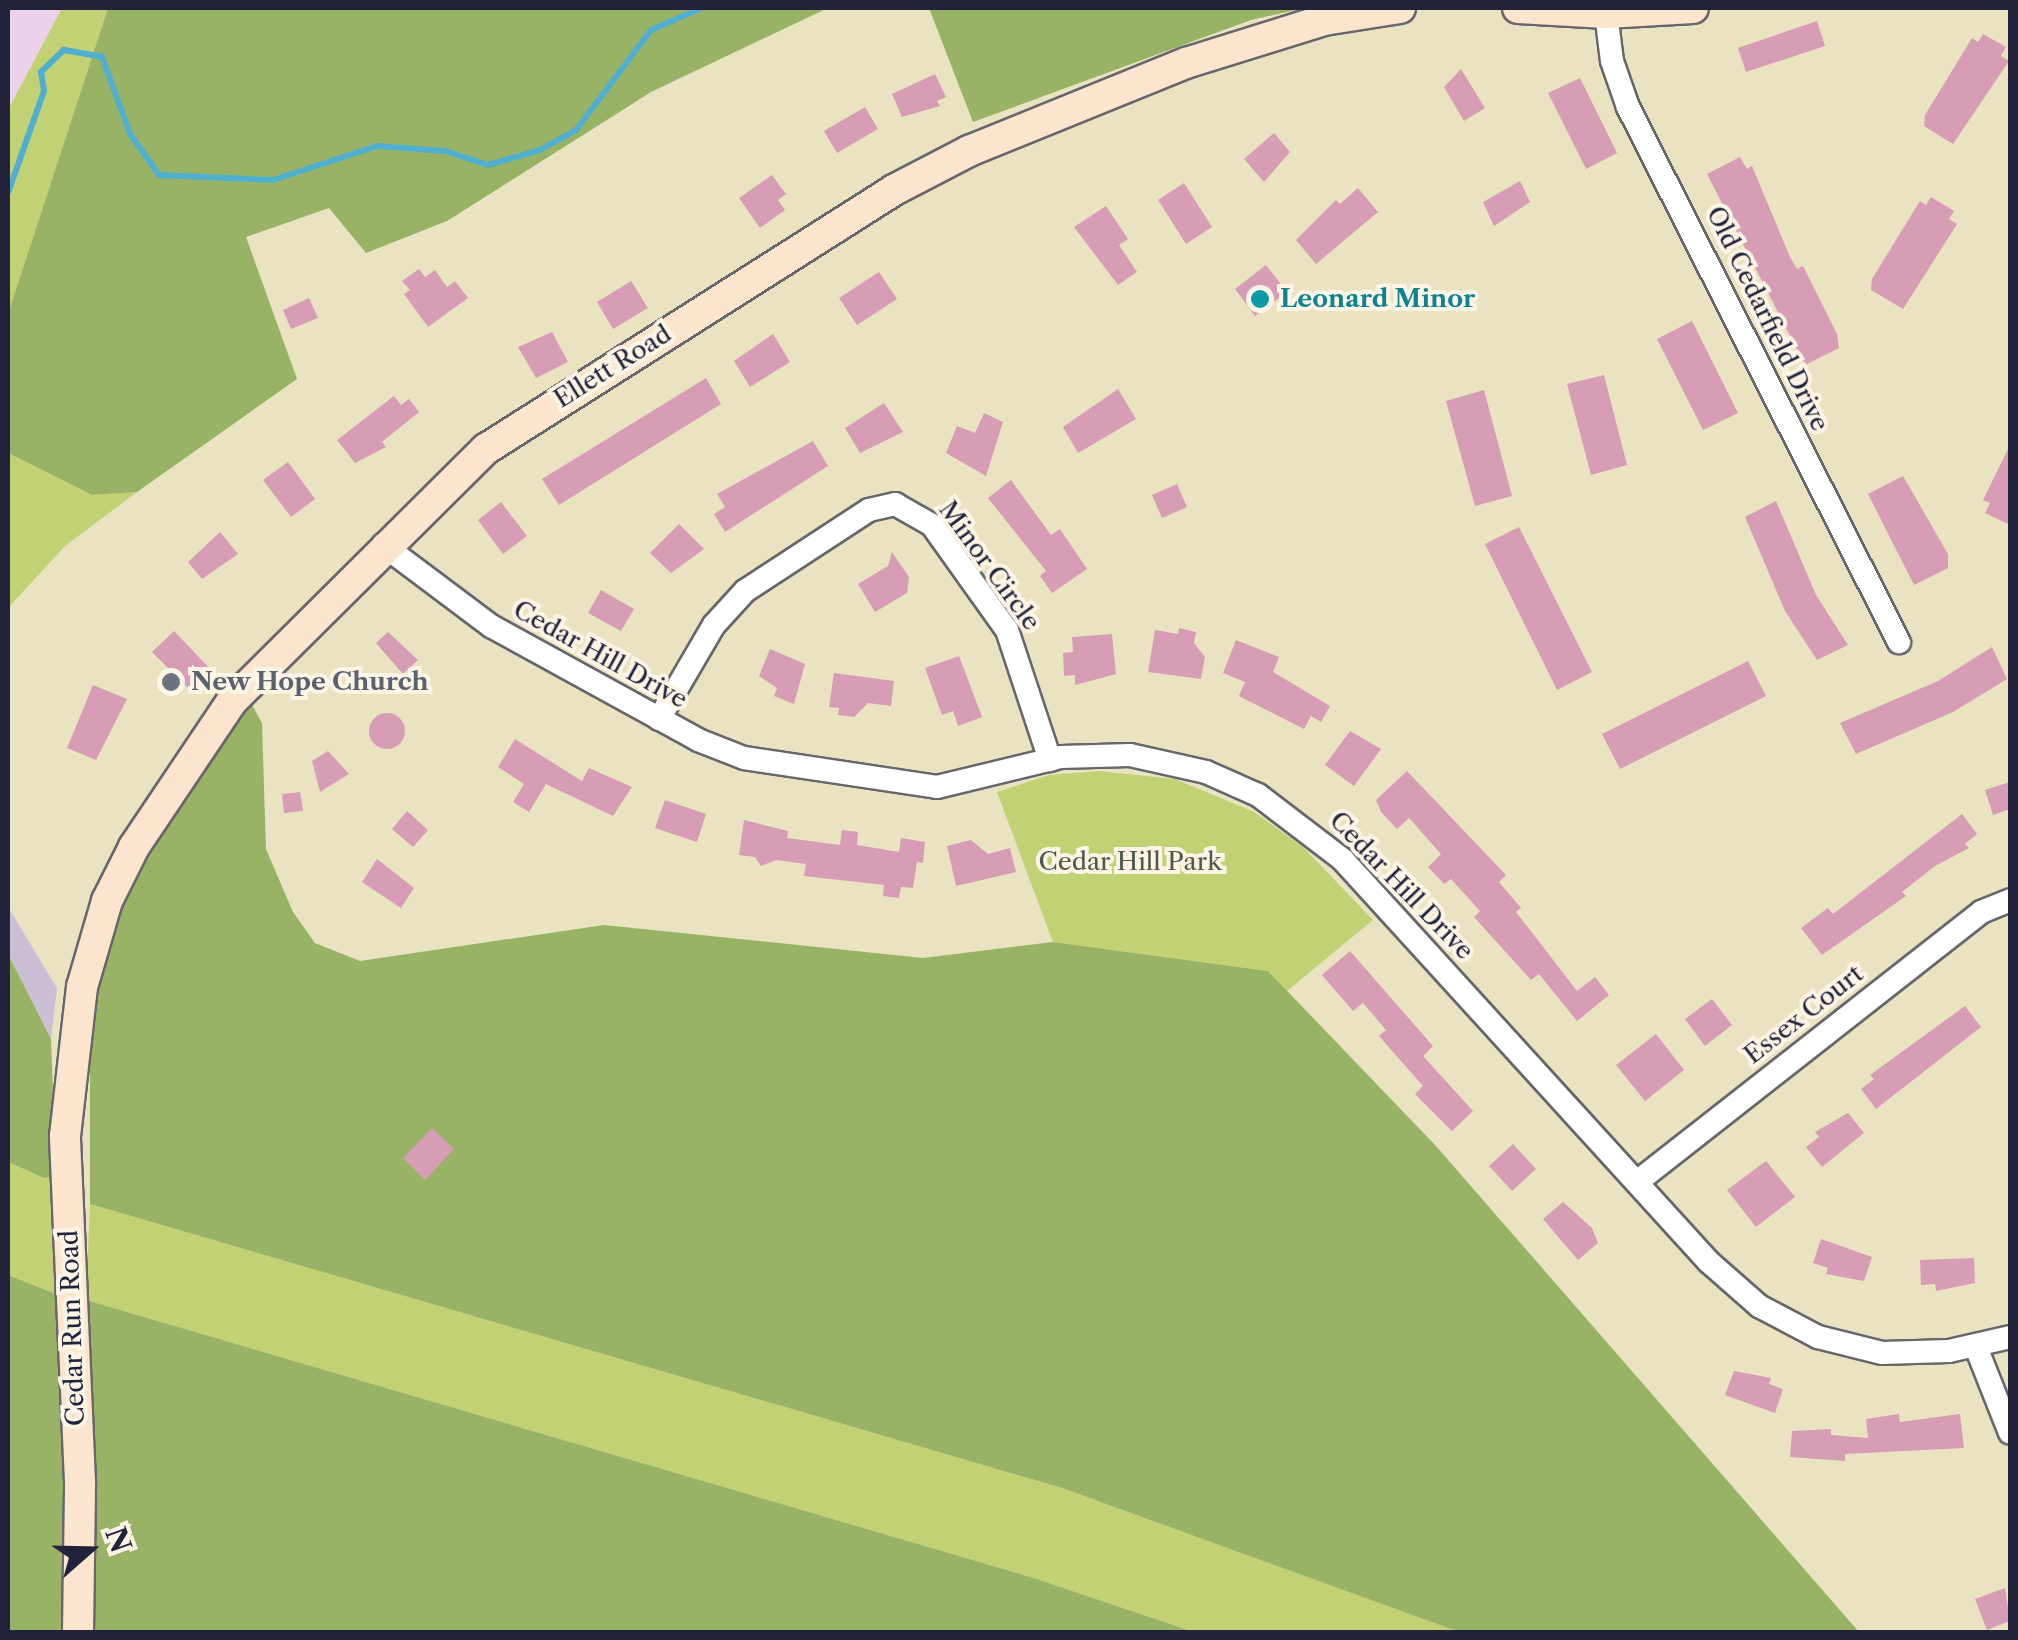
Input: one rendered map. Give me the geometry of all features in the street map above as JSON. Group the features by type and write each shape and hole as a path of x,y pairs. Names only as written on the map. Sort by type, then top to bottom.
{"street":[{"name":"Ellett Road","path":"76,1024 89,951 107,900 180,771 248,682 384,544 512,429 936,167 1186,63 1324,20 1400,8"},
{"path":"1518,8 1606,14 1692,8"},
{"name":"Old Cedarfield Drive","path":"1606,14 1612,61 1628,107 1898,642"},
{"name":"Minor Circle","path":"659,718 714,625 745,591 869,510 895,504 932,525 1007,630 1050,760"},
{"name":"Cedar Hill Drive","path":"384,544 454,603 659,718 744,758 919,786 968,783 1050,760 1107,754 1175,763 1229,781 1299,821 1365,884 1724,1278 1791,1325 1882,1353 1976,1346 2010,1337"},
{"name":"Essex Court","path":"1637,1182 1982,912 2010,900"},
{"name":"Cedar Run Road","path":"76,1024 65,1136 80,1482 78,1632"},
{"path":"1976,1346 2010,1433"}],"shaded area":[{"path":"8,8 62,8 8,110"},
{"path":"8,907 57,988 51,1039 8,954"}],"green space":[{"path":"62,8 108,8 8,314 8,110"},
{"path":"108,8 828,8 651,92 447,221 366,253 329,208 246,237 297,379 137,492 92,495 8,453 8,314"},
{"path":"929,8 1305,8 1251,20 973,122"},
{"path":"8,453 92,495 137,492 65,546 8,608"},
{"path":"251,703 262,723 266,849 293,912 315,943 360,961 604,925 923,958 1053,942 1268,971 1436,1146 1859,1632 1459,1632 1062,1488 90,1204 90,1055 96,998 119,909 158,832"},
{"name":"Cedar Hill Park","path":"1098,771 1175,779 1254,812 1303,847 1373,920 1287,991 1268,971 1053,942 997,792 1049,775"},
{"path":"8,954 51,1039 56,1176 44,1178 8,1162"},
{"path":"8,1162 44,1178 56,1176 66,1298 8,1275"},
{"path":"90,1204 1062,1488 1459,1632 1194,1632 1034,1578 86,1300"},
{"path":"8,1275 66,1298 69,1632 8,1632"},
{"path":"86,1300 1034,1578 1194,1632 89,1632"}],"building":[{"path":"1817,21 1825,46 1746,72 1738,48"},
{"path":"1983,34 2006,47 2001,56 2009,61 1953,144 1924,126 1925,115 1972,38 1978,42"},
{"path":"1461,69 1485,108 1464,121 1444,87"},
{"path":"935,74 946,97 937,101 940,106 902,117 892,94"},
{"path":"1580,78 1617,153 1586,169 1548,93"},
{"path":"865,107 878,129 837,153 824,131"},
{"path":"1274,133 1290,152 1264,182 1244,159"},
{"path":"1740,157 1747,169 1752,166 1790,257 1797,269 1803,266 1837,334 1839,348 1805,365 1707,174"},
{"path":"772,175 786,194 778,200 785,210 760,228 739,198"},
{"path":"1520,181 1530,202 1494,226 1483,202"},
{"path":"1184,183 1212,227 1186,244 1158,200"},
{"path":"1358,188 1378,212 1316,264 1296,240 1336,200 1340,204"},
{"path":"1931,197 1954,211 1949,219 1957,224 1903,309 1871,290 1872,279 1920,201 1926,205"},
{"path":"1106,206 1128,239 1119,245 1137,272 1118,285 1074,227"},
{"name":"Leonard Minor","path":"1266,265 1287,292 1255,316 1235,289"},
{"path":"419,269 425,277 435,270 447,287 455,281 468,298 428,327 404,294 410,290 402,281"},
{"path":"879,272 897,299 857,325 839,298"},
{"path":"631,281 648,308 613,329 597,302"},
{"path":"309,298 318,318 291,329 283,310"},
{"path":"1692,321 1738,413 1703,430 1657,339"},
{"path":"552,332 568,362 536,378 518,347"},
{"path":"773,334 790,362 750,387 734,361"},
{"path":"1604,375 1627,465 1591,475 1567,384"},
{"path":"706,378 721,404 559,505 542,479"},
{"path":"1118,389 1136,419 1078,453 1063,427"},
{"path":"1484,390 1512,496 1475,506 1446,401"},
{"path":"394,396 401,405 409,399 419,412 382,442 386,447 355,463 337,440"},
{"path":"884,403 903,432 860,453 845,428"},
{"path":"984,413 1003,422 986,476 946,453 957,426 975,433"},
{"path":"813,441 828,466 725,532 714,514 725,507 717,494"},
{"path":"2010,445 2010,525 1985,513 1990,503 1983,500"},
{"path":"288,462 315,499 291,517 263,480"},
{"path":"1903,476 1948,554 1948,568 1914,585 1868,494"},
{"path":"1011,480 1051,535 1060,529 1087,569 1052,593 1040,576 1046,571 988,498"},
{"path":"1177,484 1187,507 1162,518 1152,495"},
{"path":"1776,501 1816,595 1848,645 1817,660 1785,611 1745,517"},
{"path":"501,502 527,536 503,554 478,520"},
{"path":"679,524 704,549 671,573 650,553"},
{"path":"1519,527 1592,672 1557,690 1485,544"},
{"path":"220,532 238,554 202,579 188,562"},
{"path":"892,552 909,577 907,593 875,612 858,584 888,566"},
{"path":"601,590 634,609 621,631 588,613"},
{"path":"1179,628 1196,632 1194,643 1205,657 1201,679 1148,672 1155,630 1178,634"},
{"path":"174,631 214,673 193,693 152,652"},
{"path":"388,632 418,660 403,674 376,643"},
{"path":"1112,634 1116,674 1075,685 1075,675 1064,676 1063,653 1073,652 1072,637"},
{"path":"1236,640 1279,657 1273,672 1330,706 1321,722 1311,716 1304,729 1239,696 1245,682 1223,673"},
{"path":"1992,647 2007,679 1953,712 1856,754 1840,723 1938,681"},
{"path":"770,649 805,664 794,704 774,696 777,688 759,676"},
{"path":"959,656 982,717 958,726 953,711 942,715 925,668"},
{"path":"1748,661 1766,696 1620,769 1602,734"},
{"path":"834,673 894,681 891,706 868,703 854,717 838,715 839,708 829,707"},
{"path":"93,685 127,699 96,760 67,748"},
{"path":"387,713 400,718 405,731 400,744 387,749 374,744 369,731 374,718"},
{"path":"1350,731 1381,749 1354,786 1325,765"},
{"path":"515,739 582,781 589,768 632,787 613,816 546,784 529,812 513,802 524,784 498,767"},
{"path":"328,751 349,774 320,792 312,761"},
{"path":"1407,771 1506,875 1499,882 1521,908 1516,912 1577,991 1595,977 1609,995 1577,1021 1539,974 1531,980 1474,917 1480,911 1451,879 1444,884 1428,867 1441,854 1409,818 1397,829 1381,812 1376,800"},
{"path":"2010,782 2010,809 1993,815 1985,790"},
{"path":"300,792 303,811 284,813 282,794"},
{"path":"665,800 706,814 697,842 655,828"},
{"path":"407,811 428,830 413,847 392,829"},
{"path":"1962,814 1977,834 1965,844 1969,848 1935,866 1902,892 1906,896 1822,955 1801,928 1828,908 1833,914"},
{"path":"744,820 788,831 787,838 840,845 842,830 858,832 857,845 899,852 901,838 925,842 923,863 917,862 913,888 901,887 899,898 883,896 884,885 804,876 806,864 776,860 761,866 755,857 739,855"},
{"path":"971,840 988,854 1010,848 1016,872 956,886 947,846"},
{"path":"377,859 414,888 401,908 362,882"},
{"path":"1350,951 1433,1046 1423,1056 1473,1111 1452,1131 1415,1094 1423,1086 1379,1036 1386,1030 1363,1003 1353,1011 1322,975"},
{"path":"1712,999 1732,1025 1705,1046 1685,1019"},
{"path":"1965,1006 1981,1027 1876,1109 1861,1089 1874,1079 1870,1075"},
{"path":"1656,1034 1684,1070 1645,1101 1616,1065"},
{"path":"1848,1113 1864,1133 1822,1167 1806,1147 1819,1137 1815,1132"},
{"path":"432,1128 454,1149 425,1180 403,1158"},
{"path":"1513,1144 1536,1169 1512,1191 1489,1166"},
{"path":"1766,1161 1795,1197 1756,1227 1727,1190"},
{"path":"1563,1202 1592,1228 1598,1243 1578,1260 1543,1219"},
{"path":"1821,1239 1872,1257 1864,1281 1826,1274 1828,1268 1813,1263"},
{"path":"1974,1258 1975,1283 1936,1291 1935,1284 1921,1285 1920,1260"},
{"path":"1734,1371 1771,1378 1769,1384 1783,1389 1775,1413 1725,1395"},
{"path":"1899,1414 1900,1422 1960,1414 1964,1448 1845,1454 1845,1461 1790,1457 1792,1431 1831,1429 1831,1435 1868,1438 1866,1419"},
{"path":"2005,1588 2010,1621 1987,1630 1975,1599"}],"waterway":[{"path":"8,193 44,91 41,72 64,50 102,57 130,134 159,175 273,180 377,146 445,151 488,165 540,150 576,130 651,30 701,8"}],"place":[{"name":"Leonard Minor","path":"1260,299"},
{"name":"New Hope Church","path":"171,682"}]}
